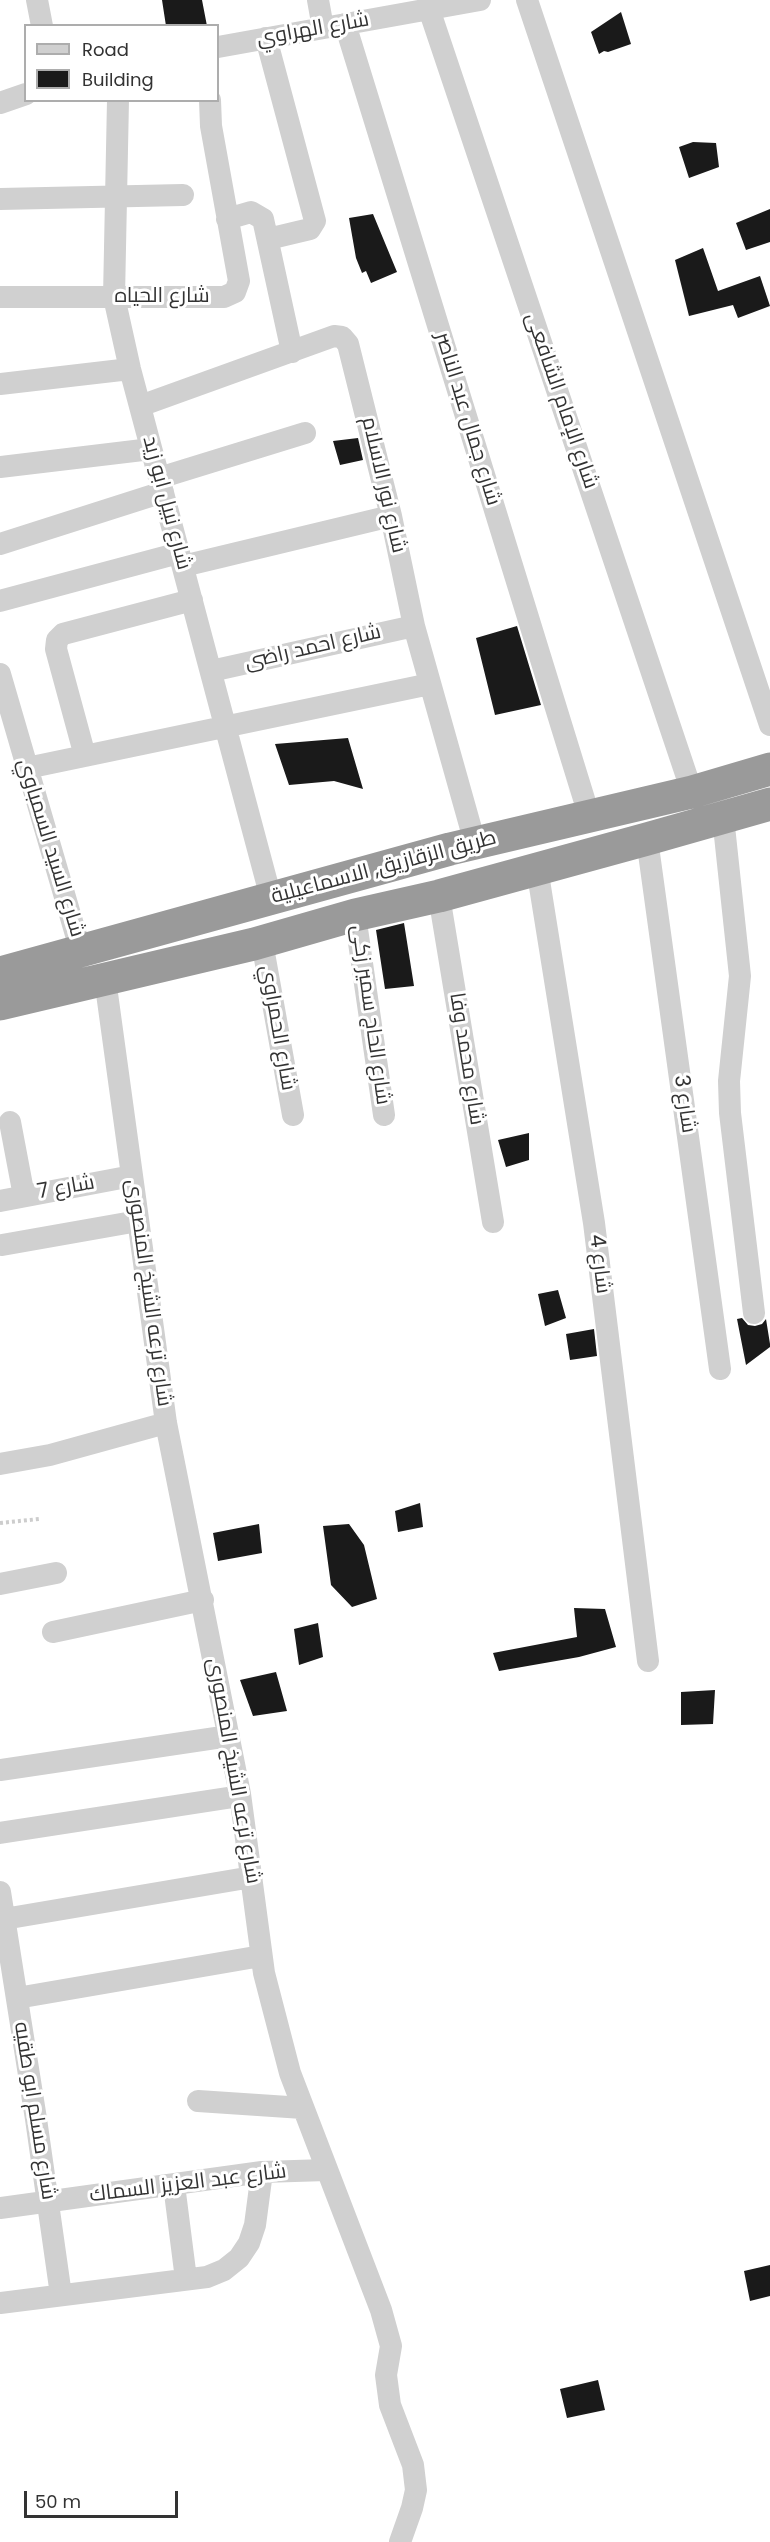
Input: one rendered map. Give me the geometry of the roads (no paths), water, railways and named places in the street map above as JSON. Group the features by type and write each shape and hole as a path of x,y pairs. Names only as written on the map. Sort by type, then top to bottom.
{"highway":[{"name":"طريق الزقازيق, الاسماعيلية","path":"0,973 482,841 692,792 770,769"},
{"name":"طريق الزقازيق, الاسماعيلية","path":"0,1004 262,942 355,915 440,896 770,806"},
{"path":"569,859 576,818"},
{"path":"482,841 497,879"}],"street":[{"path":"36,0 42,24"},
{"name":"شارع جمال عبد الناصر","path":"318,0 334,26 576,818"},
{"name":"شارع الهراوي","path":"219,47 334,26 379,9 429,9 480,0"},
{"path":"527,0 770,725"},
{"name":"شارع الإمام الشافعى","path":"429,9 692,792"},
{"path":"266,38 315,221 310,229 268,239"},
{"path":"0,103 24,95"},
{"name":"شارع نبيل ابو زيد","path":"118,102 114,297 151,449 272,898"},
{"name":"شارع الحياه","path":"0,297 224,297 232,295 239,285 211,126 210,102"},
{"path":"0,199 183,195"},
{"path":"227,219 256,213 263,219 292,352"},
{"name":"شارع نور الاسلام","path":"140,406 334,336 342,337 348,344 391,516 414,626 430,684 482,841"},
{"path":"0,384 130,369"},
{"path":"0,544 305,433"},
{"path":"0,467 151,449"},
{"path":"0,601 391,516"},
{"path":"85,756 56,650 57,640 63,634 192,600"},
{"name":"شارع احمد راضى","path":"211,671 414,626"},
{"name":"شارع السيد السمباوي","path":"0,674 81,952"},
{"path":"27,768 430,684"},
{"path":"723,818 740,976 729,1081 730,1113 754,1313"},
{"name":"شارع 3","path":"648,839 720,1369"},
{"name":"شارع 4","path":"537,868 594,1223 648,1661"},
{"name":"شارع محمد وفا","path":"440,896 493,1222"},
{"name":"شارع الحاج سمير زكى","path":"355,915 384,1115"},
{"name":"شارع الحمراوي","path":"262,942 293,1115"},
{"name":"شارع ترعه الشيخ المنصورى","path":"105,979 166,1423 203,1600 240,1796 261,1956 275,2020 290,2073 381,2310 391,2346 386,2375 390,2405 413,2465 416,2490 400,2542"},
{"path":"10,1122 24,1196"},
{"name":"شارع 7","path":"0,1201 132,1176"},
{"path":"2,1245 138,1221"},
{"path":"0,1464 50,1455 166,1423"},
{"path":"0,1584 56,1573"},
{"path":"53,1632 203,1600"},
{"path":"0,1770 229,1737"},
{"path":"0,1833 240,1796"},
{"path":"4,1919 252,1876"},
{"name":"شارع مسلم ابو طقيه","path":"0,1892 61,2295"},
{"path":"17,1998 261,1956"},
{"path":"198,2101 303,2108"},
{"name":"شارع عبد العزيز السماك","path":"0,2208 261,2172 327,2170"},
{"path":"0,2303 207,2277 224,2270 244,2251 255,2225 261,2172"},
{"path":"174,2185 186,2279"}]}
